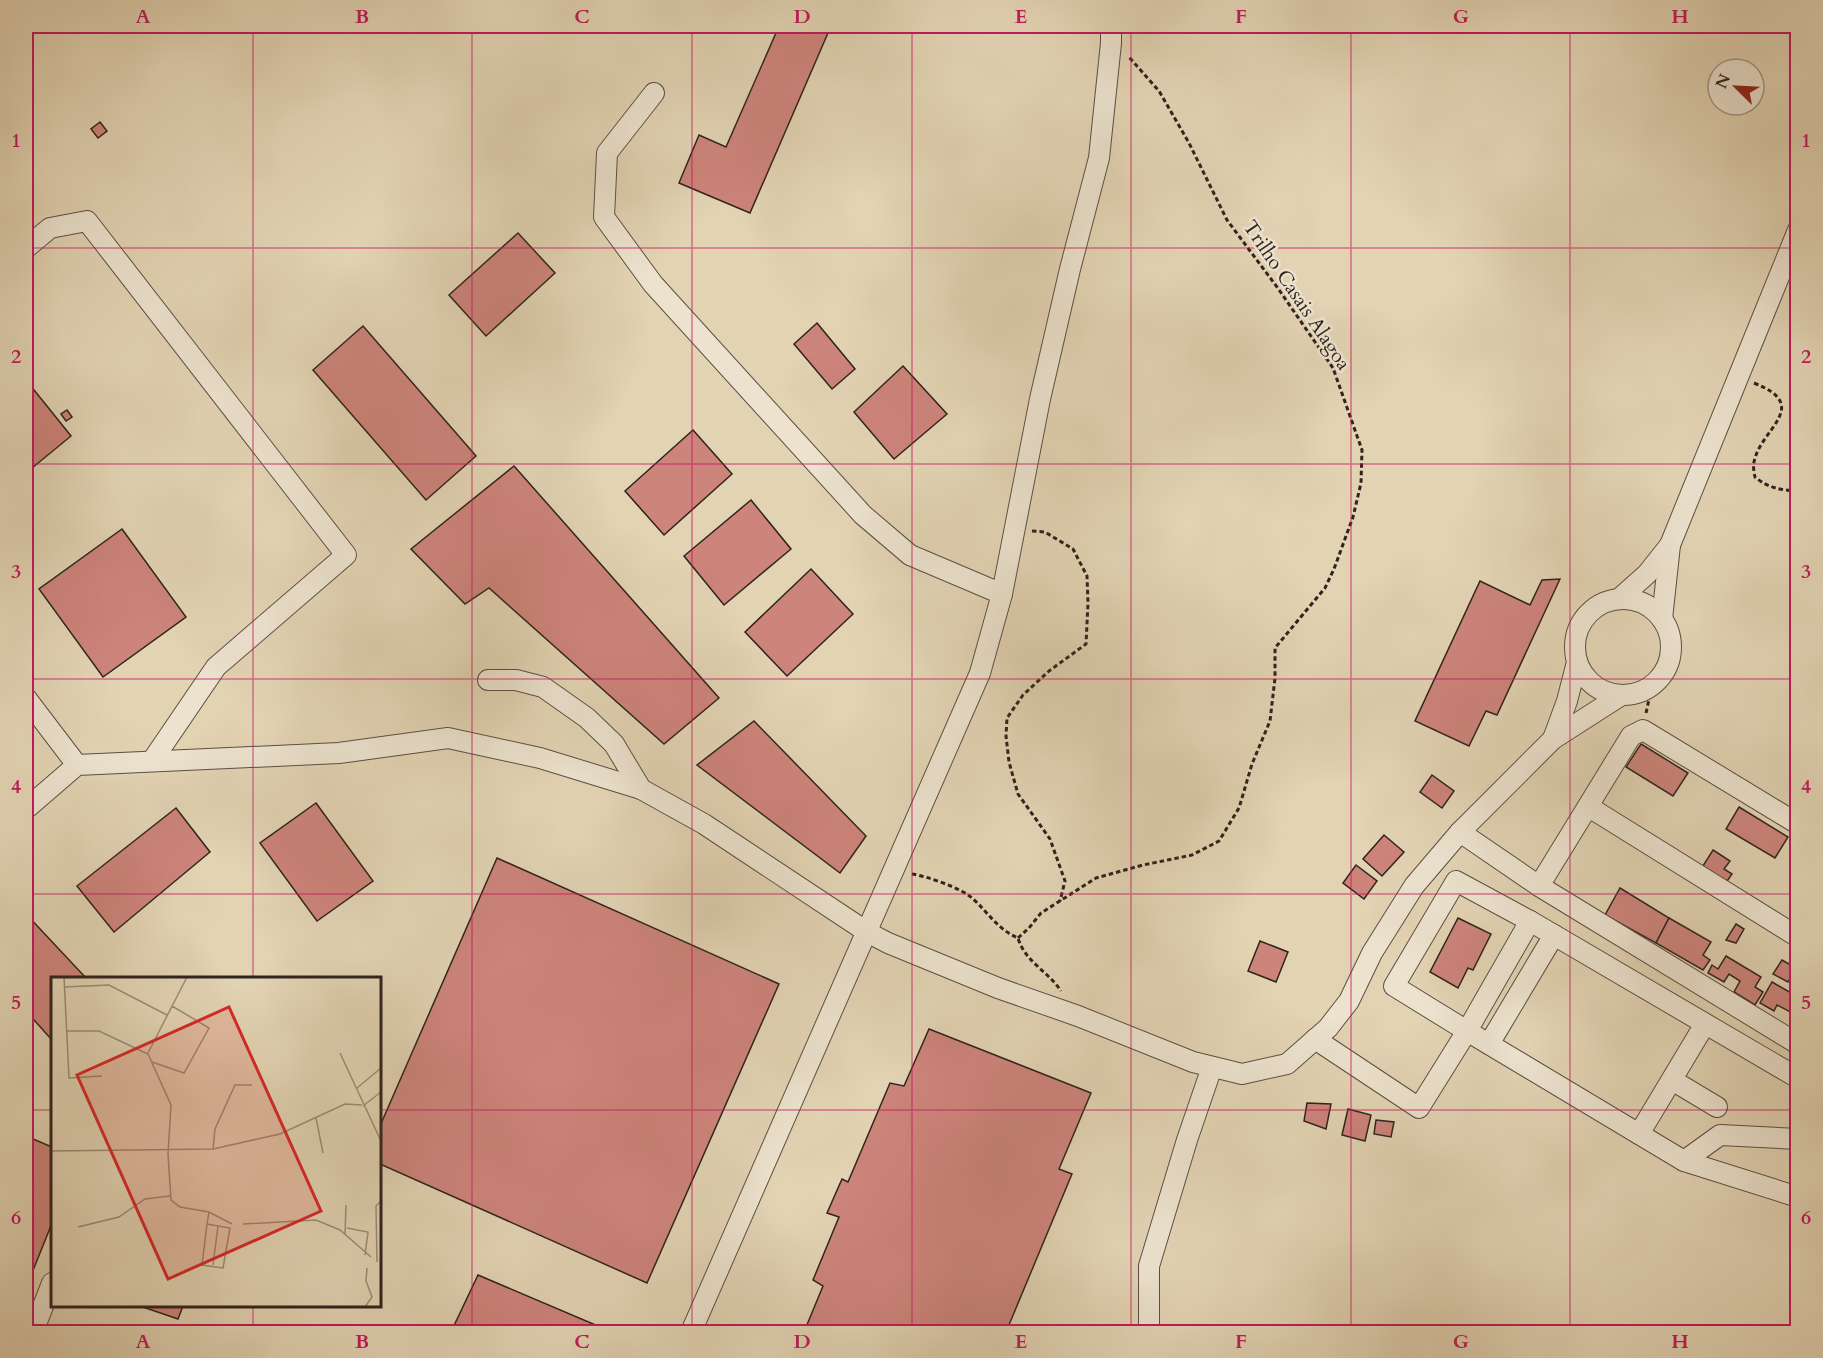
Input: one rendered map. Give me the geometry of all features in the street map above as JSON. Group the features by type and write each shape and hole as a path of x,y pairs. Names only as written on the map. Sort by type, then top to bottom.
{"street":[{"path":"691,1332 980,673 1002,594 1042,388 1099,158 1111,31"},
{"path":"654,93 607,153 604,217 653,284 863,515 910,555 1002,594"},
{"path":"26,248 50,228 87,221 346,555 216,667 152,761"},
{"path":"1662,619 1670,545 1797,230"},
{"path":"1619,599 1647,574 1670,545"},
{"path":"1619,599 1636,600 1650,607 1662,619 1670,636 1671,654 1665,672 1652,686 1637,694 1620,696 1598,689 1582,673 1577,662 1575,645 1579,628 1588,614 1603,604 1619,599"},
{"path":"1553,739 1567,701 1577,662"},
{"path":"488,680 516,680 543,687 578,712 614,744 641,789"},
{"path":"26,809 77,765 339,753 448,738 540,758 641,789 704,824 888,944 1193,1062 1242,1074 1287,1064 1328,1028 1348,1001 1372,954 1414,886 1460,832 1553,739 1620,696"},
{"path":"26,698 77,765"},
{"path":"1539,886 1631,736 1643,730 1797,824"},
{"path":"1589,807 1797,937"},
{"path":"1460,832 1539,886 1797,1044"},
{"path":"1797,1078 1530,921 1456,881 1394,986 1684,1161 1797,1197"},
{"path":"1315,1039 1419,1108 1467,1031 1530,921"},
{"path":"1489,1044 1554,935"},
{"path":"1639,1134 1706,1024"},
{"path":"1149,1332 1149,1266 1187,1140 1212,1067"},
{"path":"1672,1080 1717,1107"},
{"path":"1684,1161 1720,1135 1797,1139"},
{"path":"33,1332 51,1286"}],"path":[{"name":"Trilho Casais Alagoa","path":"1017,938 1041,913 1096,878 1192,855 1219,841 1239,808 1252,764 1270,722 1275,678 1275,648 1325,588 1344,545 1361,483 1362,450 1333,368 1227,220 1190,142 1159,91 1111,31"},
{"path":"1738,378 1766,388 1779,398 1782,408 1781,417 1753,463 1755,477 1765,485 1781,490 1797,491"},
{"path":"1015,529 1046,532 1073,549 1087,576 1086,644 1048,671 1023,695 1007,718 1006,736 1009,762 1018,794 1050,839 1065,881 1060,902"},
{"path":"1643,730 1652,686"},
{"path":"885,888 904,873 925,876 971,897 990,919 1008,934 1017,938 1021,948 1033,964 1054,980 1078,1016"}],"building":[{"path":"779,26 831,26 750,213 679,183 699,135 726,147"},
{"path":"100,122 107,131 98,138 91,129"},
{"path":"518,233 555,273 486,336 449,295"},
{"path":"817,323 855,369 832,389 794,344"},
{"path":"363,326 476,456 426,500 313,370"},
{"path":"903,366 947,414 894,459 854,412"},
{"path":"26,380 71,436 26,473"},
{"path":"67,410 72,417 66,421 61,414"},
{"path":"693,430 732,474 664,535 625,491"},
{"path":"514,466 719,698 664,744 489,588 465,604 411,549"},
{"path":"751,500 791,549 724,605 684,556"},
{"path":"122,529 186,617 103,677 39,589"},
{"path":"811,569 853,614 787,676 745,632"},
{"path":"1560,579 1497,715 1486,711 1469,746 1415,721 1480,581 1530,605 1542,580"},
{"path":"754,721 866,836 840,873 697,765"},
{"path":"1641,744 1688,773 1673,796 1626,767"},
{"path":"1432,775 1454,791 1442,808 1420,792"},
{"path":"316,803 373,881 317,921 260,843"},
{"path":"1739,807 1788,837 1775,858 1726,829"},
{"path":"176,808 210,852 114,932 77,886"},
{"path":"1384,835 1404,852 1382,876 1363,859"},
{"path":"1713,850 1730,861 1724,869 1732,874 1725,884 1701,869"},
{"path":"497,858 779,984 647,1283 381,1164 381,1124"},
{"path":"1356,865 1377,881 1364,899 1343,883"},
{"path":"1620,888 1669,918 1656,943 1605,915"},
{"path":"26,914 85,977 51,977 51,1039 26,1011"},
{"path":"1458,918 1491,934 1473,970 1468,968 1458,988 1430,972"},
{"path":"1669,918 1711,942 1703,955 1710,960 1703,970 1656,943"},
{"path":"1736,924 1744,929 1736,943 1726,940"},
{"path":"1260,941 1288,952 1276,982 1248,971"},
{"path":"1726,956 1761,977 1755,987 1763,992 1755,1005 1734,992 1740,981 1729,974 1724,982 1708,973 1712,965 1718,969"},
{"path":"1782,960 1796,968 1788,982 1773,974"},
{"path":"1772,982 1798,997 1798,1016 1777,1005 1774,1011 1760,1003"},
{"path":"929,1029 1091,1093 1059,1169 1072,1174 1006,1332 804,1332 823,1286 813,1280 839,1217 827,1213 842,1179 848,1182 890,1083 904,1086"},
{"path":"1307,1103 1331,1104 1326,1129 1304,1121"},
{"path":"1348,1109 1371,1115 1365,1141 1342,1135"},
{"path":"1376,1120 1394,1122 1391,1137 1374,1134"},
{"path":"26,1136 51,1147 51,1226 30,1278 26,1276"},
{"path":"478,1275 612,1332 451,1332"},
{"path":"143,1307 183,1307 178,1319"}]}
